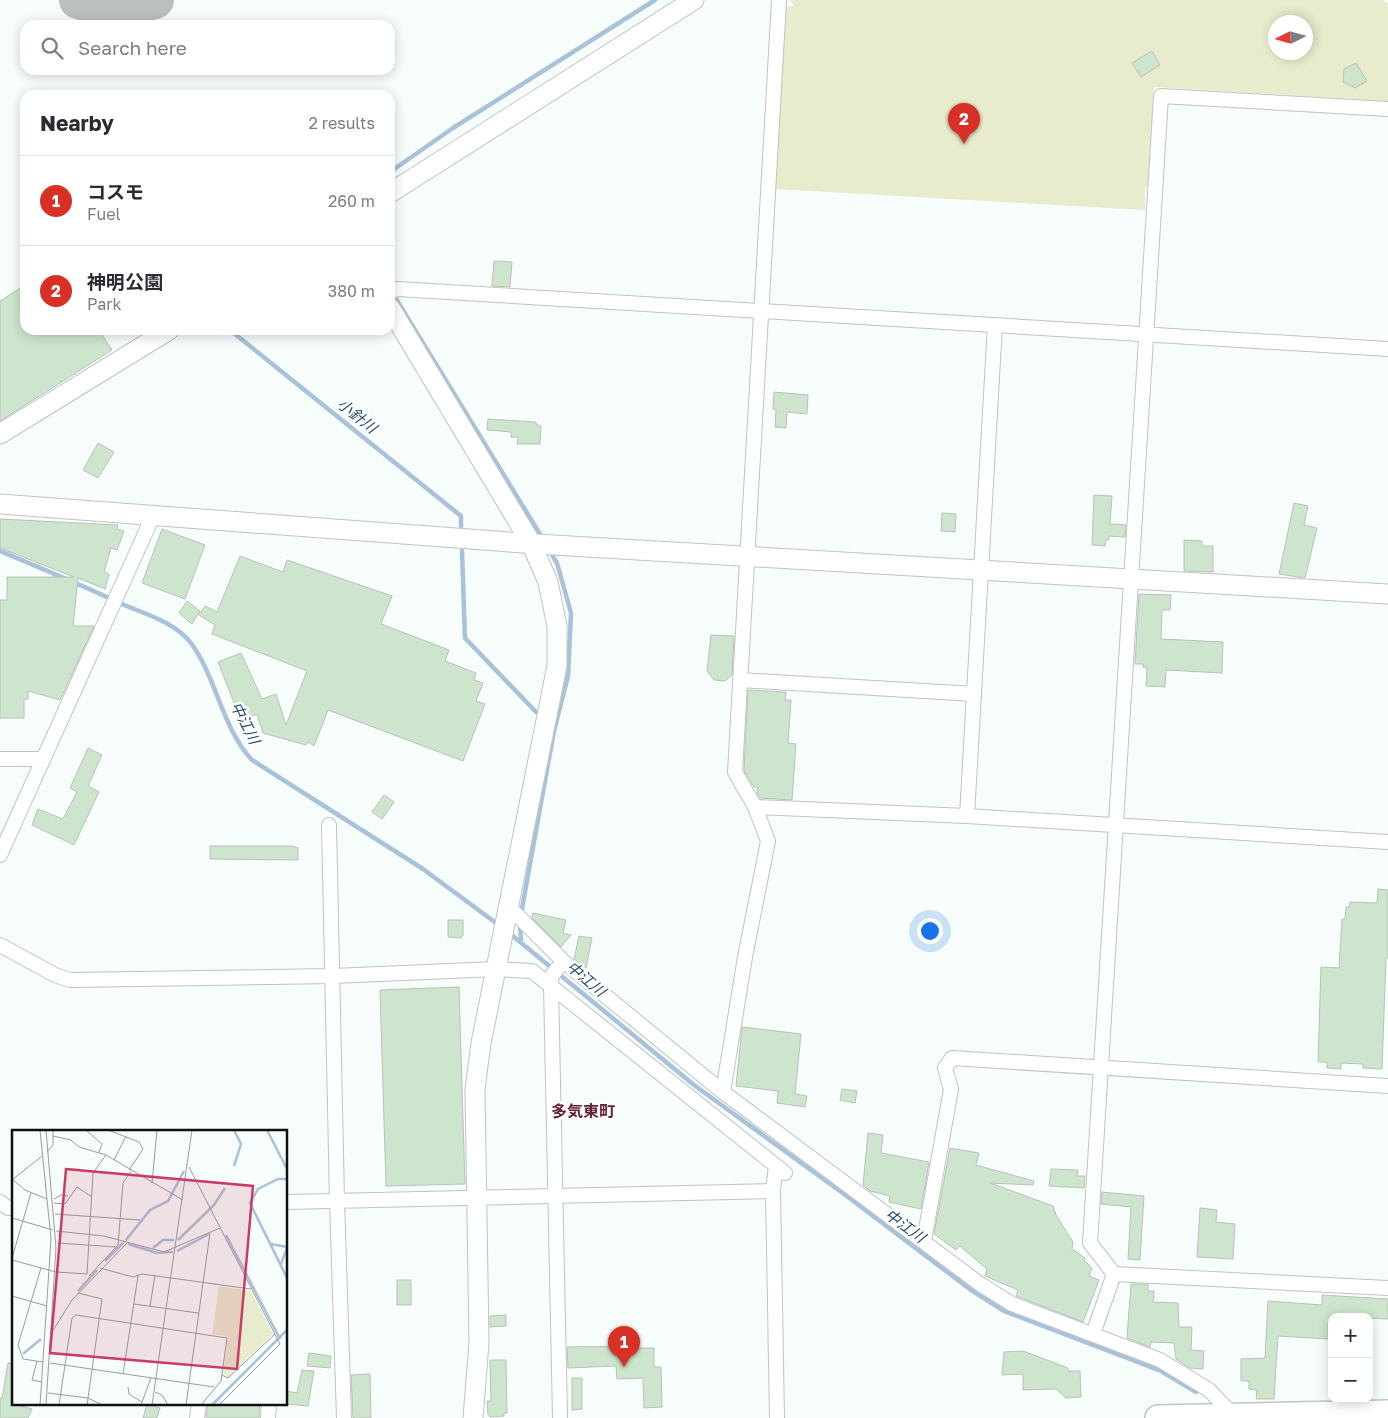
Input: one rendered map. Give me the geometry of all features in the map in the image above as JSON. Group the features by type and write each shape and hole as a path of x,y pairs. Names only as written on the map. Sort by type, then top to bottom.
{"highway":[{"path":"1158,1418 1388,1413"}],"street":[{"path":"395,189 694,0"},
{"path":"723,1092 768,841 755,807 735,772 779,0"},
{"path":"1388,109 1161,96 1090,1243 1114,1274 1388,1288"},
{"path":"395,291 1388,349"},
{"path":"395,316 533,544 548,582 557,626 557,666 481,1043 475,1089 479,1343 473,1418"},
{"path":"967,816 995,325"},
{"path":"0,434 161,335"},
{"path":"0,504 533,544 1388,594"},
{"path":"0,854 153,516"},
{"path":"740,680 974,694"},
{"path":"0,759 43,759"},
{"path":"755,807 967,816 1388,842"},
{"path":"329,825 337,1201 344,1418"},
{"path":"507,909 563,961 723,1092 980,1284 1012,1304 1160,1360 1209,1390 1234,1416"},
{"path":"0,945 55,975 70,980 332,976 496,969 532,972 551,981 781,1169 773,1191 777,1418"},
{"path":"560,1418 551,981 563,961"},
{"path":"924,1241 951,1089 945,1068 952,1058 1388,1086"},
{"path":"288,1202 773,1191"},
{"path":"0,1202 8,1208 12,1208"},
{"path":"1093,1334 1114,1274"}],"green space":[{"path":"790,0 1383,0 1388,4 1388,101 1154,87 1149,187 1145,187 1145,210 775,189 786,7 794,6"}],"building":[{"path":"1152,51 1160,65 1141,77 1132,63"},
{"path":"1356,63 1367,81 1355,88 1343,82 1344,69"},
{"path":"494,261 512,262 510,287 492,286"},
{"path":"20,288 20,335 102,335 112,350 0,421 0,301"},
{"path":"774,392 808,395 807,414 787,412 786,428 775,427"},
{"path":"488,419 536,422 536,424 541,426 540,444 517,444 518,437 511,437 511,432 487,430"},
{"path":"98,443 114,452 98,478 83,470"},
{"path":"1094,495 1112,496 1110,524 1126,525 1125,537 1109,536 1105,546 1092,545"},
{"path":"1294,503 1308,506 1304,525 1317,528 1305,578 1279,574"},
{"path":"942,513 956,514 955,532 941,531"},
{"path":"0,519 118,525 117,529 124,531 117,550 111,548 104,572 109,574 105,589 78,578 73,626 94,626 60,700 28,691 28,699 24,699 24,718 0,718 0,600 7,600 7,577 74,577 0,548"},
{"path":"162,529 205,545 185,599 142,583"},
{"path":"1184,540 1202,541 1202,546 1213,546 1213,572 1184,571"},
{"path":"240,556 283,572 287,560 392,596 381,624 449,650 445,661 476,673 474,680 483,683 476,701 485,704 463,761 328,710 314,746 308,742 306,745 263,733 257,714 243,720 240,713 238,713 218,662 241,653 262,699 276,694 286,725 307,671 212,634 215,625 199,615 205,606 217,612"},
{"path":"1139,594 1171,595 1170,610 1162,610 1161,639 1223,642 1222,673 1166,670 1165,687 1146,686 1147,668 1143,667 1143,664 1135,664"},
{"path":"187,601 200,611 192,624 179,613"},
{"path":"711,635 734,636 732,675 725,681 714,680 707,671"},
{"path":"748,690 786,692 785,700 791,700 788,743 796,744 792,800 760,798 757,793 758,787 754,787 744,770"},
{"path":"88,748 102,755 88,786 99,792 74,845 32,825 38,809 63,819 77,792 70,788"},
{"path":"384,795 394,802 382,819 372,812"},
{"path":"210,846 293,846 298,848 298,860 210,859"},
{"path":"1378,889 1388,890 1388,958 1386,958 1382,1069 1363,1068 1363,1064 1341,1063 1341,1069 1327,1068 1327,1062 1318,1062 1321,967 1339,968 1342,919 1345,919 1346,907 1349,907 1350,902 1377,903"},
{"path":"533,913 566,920 563,933 571,935 561,947 532,918"},
{"path":"448,920 463,920 463,935 461,938 448,937"},
{"path":"579,936 592,938 586,968 574,959"},
{"path":"459,987 465,1184 386,1186 380,990"},
{"path":"742,1027 801,1034 795,1094 807,1096 805,1107 777,1103 778,1091 736,1086"},
{"path":"842,1089 857,1091 855,1103 840,1100"},
{"path":"868,1133 883,1135 881,1153 929,1162 921,1209 889,1202 890,1196 870,1191 863,1185"},
{"path":"950,1148 979,1153 976,1165 1034,1181 1033,1185 990,1183 1053,1206 1056,1215 1073,1242 1072,1249 1085,1258 1084,1260 1092,1268 1089,1276 1099,1280 1083,1322 1016,1296 1018,1290 985,1276 987,1269 960,1246 956,1250 934,1234"},
{"path":"1051,1169 1078,1170 1077,1176 1085,1176 1084,1188 1049,1186"},
{"path":"1102,1192 1144,1196 1140,1260 1128,1259 1131,1207 1101,1204"},
{"path":"1200,1208 1217,1210 1216,1222 1235,1224 1233,1259 1197,1257"},
{"path":"397,1280 411,1280 411,1305 397,1305"},
{"path":"1131,1284 1148,1284 1148,1291 1154,1291 1153,1302 1178,1303 1179,1327 1192,1327 1191,1350 1204,1351 1203,1369 1190,1368 1176,1359 1174,1343 1151,1342 1150,1347 1127,1338"},
{"path":"1322,1295 1388,1299 1388,1319 1373,1318 1373,1313 1328,1313 1328,1339 1278,1336 1274,1399 1256,1399 1257,1390 1249,1389 1249,1381 1241,1381 1241,1359 1265,1358 1268,1301 1322,1305"},
{"path":"506,1315 506,1326 490,1327 490,1316"},
{"path":"627,1346 628,1348 654,1348 654,1367 661,1367 662,1407 644,1408 643,1378 617,1379 616,1366 568,1368 567,1347"},
{"path":"1023,1351 1068,1368 1068,1371 1080,1371 1081,1397 1066,1398 1056,1389 1023,1390 1023,1374 1002,1375 1004,1352"},
{"path":"309,1353 331,1356 330,1368 307,1366"},
{"path":"490,1360 506,1360 507,1413 504,1413 504,1416 490,1417 488,1414 487,1401 491,1401"},
{"path":"8,1363 12,1363 12,1406 32,1409 28,1418 0,1418 0,1398 2,1399"},
{"path":"302,1370 314,1371 308,1406 288,1404 288,1391 297,1393"},
{"path":"370,1374 371,1418 353,1418 351,1375"},
{"path":"572,1378 582,1378 582,1409 572,1410"},
{"path":"146,1406 160,1408 157,1418 143,1418"},
{"path":"208,1406 260,1406 259,1418 206,1418"}],"waterway":[{"path":"395,169 453,128 655,0"},
{"path":"395,297 543,539"},
{"name":"小針川","path":"236,335 461,516 461,526"},
{"name":"小針川","path":"521,914 554,731 568,676 571,613 557,563 549,550"},
{"name":"中江川","path":"0,551 150,615 177,629 191,643 200,657 233,733 252,760 423,869 500,926"},
{"name":"小針川","path":"462,551 465,638 536,712"},
{"path":"520,924 521,940"},
{"name":"中江川","path":"508,932 694,1085 844,1194 971,1290 1004,1311 1161,1371 1196,1392"}],"taxiway":[{"path":"78,0 117,7 155,0"}],"place":[{"name":"神明公園","path":"964,144"},
{"name":"コスモ","path":"624,1367"}],"district":[{"name":"多気東町","path":"583,1111"}]}
